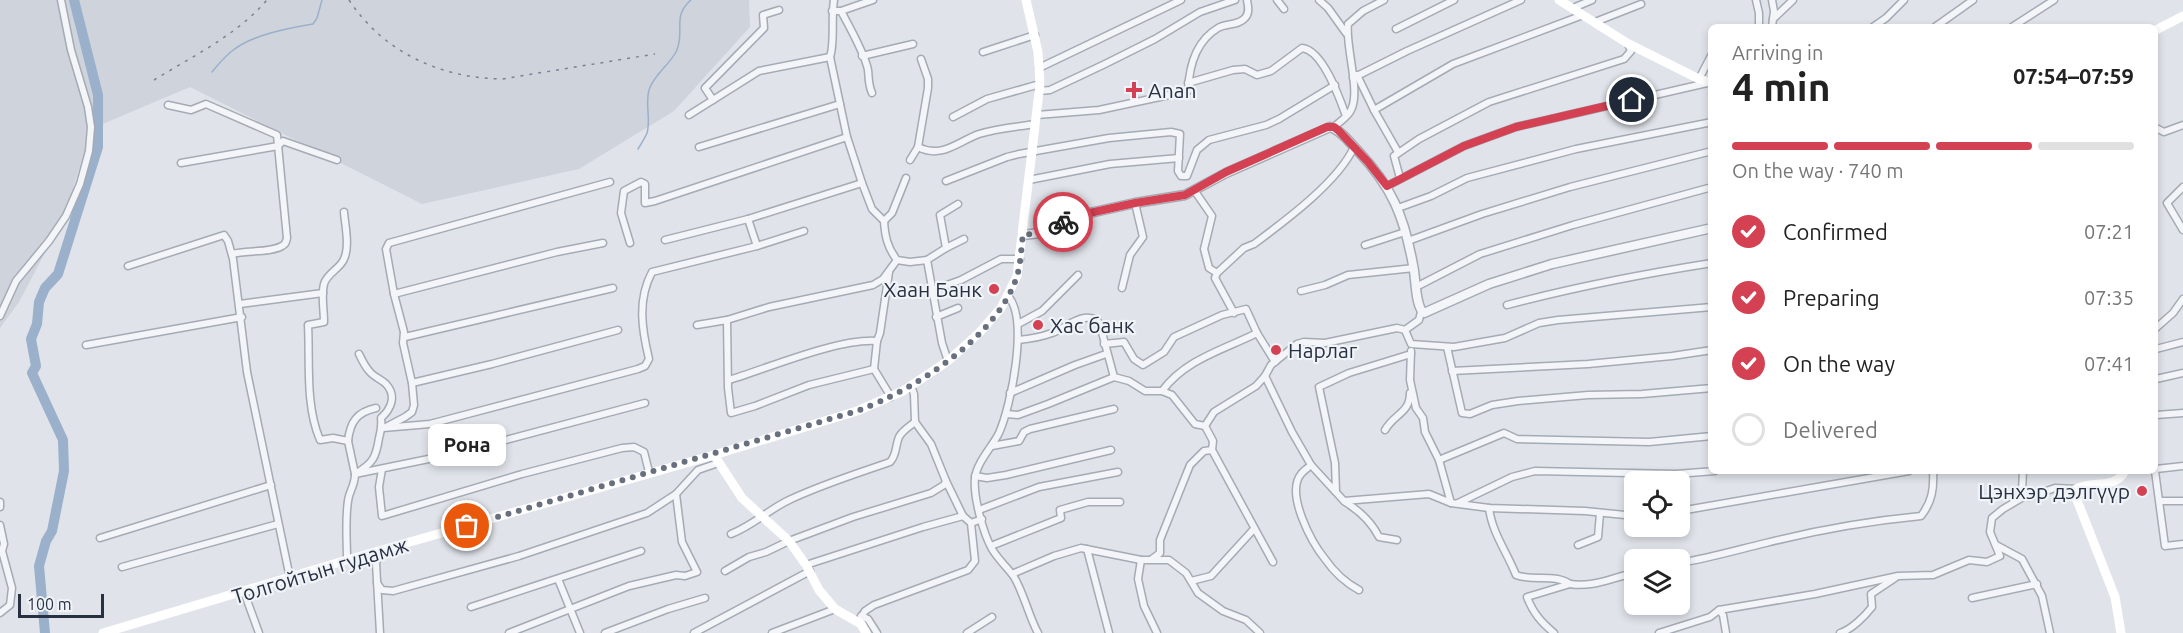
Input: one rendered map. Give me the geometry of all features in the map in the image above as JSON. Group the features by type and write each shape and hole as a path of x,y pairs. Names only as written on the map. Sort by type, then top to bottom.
{"main road":[{"name":"Толгойтын гудамж","path":"103,633 649,472 716,459 857,411 891,397 948,361 992,320 1008,296 1017,276 1039,87 1035,35 1026,0"},
{"path":"1559,0 1628,43 1706,82"},
{"path":"2158,29 2183,16"},
{"path":"716,459 742,498 789,541 808,568 819,590 835,609 860,619 863,632"},
{"path":"2121,633 2115,597 2076,503 2076,489 2088,484 2104,485 2116,481 2122,474"}],"street":[{"path":"0,316 16,281 66,216 87,162 89,117 71,50 61,0"},
{"path":"834,0 833,48 830,57 847,137 872,209 884,221 889,250 897,260 909,262 927,260 964,239"},
{"path":"832,11 841,11 873,0"},
{"path":"1039,69 1181,0"},
{"path":"953,117 987,99 1039,87 1050,90 1155,39 1200,12 1235,0"},
{"path":"918,147 925,150 948,150 980,133 1036,119 1099,110 1188,91 1193,56 1217,28 1245,18 1249,11 1247,0"},
{"path":"1277,0 1284,9"},
{"path":"1319,0 1328,8 1346,33"},
{"path":"1023,235 1040,233 1085,214 1135,203 1175,198 1316,131 1334,127 1351,110 1354,100 1355,77 1346,33 1348,24 1352,19 1384,0"},
{"path":"1396,28 1454,0"},
{"path":"1355,77 1521,0"},
{"path":"1573,8 1592,0"},
{"path":"1756,0 1759,24"},
{"path":"1772,0 1774,11 1772,24"},
{"path":"1773,20 1793,0"},
{"path":"1877,24 1904,0"},
{"path":"1939,24 1973,0"},
{"path":"2017,24 2054,0"},
{"path":"1595,22 1641,4"},
{"path":"713,100 705,88 764,28 763,15 779,10"},
{"path":"841,11 868,69 867,83 872,93"},
{"path":"1374,110 1453,64 1583,15"},
{"path":"983,52 1035,35"},
{"path":"1400,178 1394,156 1419,139 1489,102 1624,59 1630,51 1628,43"},
{"path":"862,56 914,44"},
{"path":"1188,83 1233,70 1245,69 1257,75 1271,71 1302,48 1307,49 1317,58 1335,85 1346,116"},
{"path":"689,116 759,71 830,57"},
{"path":"910,160 918,147 928,88 926,72 921,59"},
{"path":"1355,77 1398,152"},
{"path":"1387,186 1464,146 1516,127 1706,82"},
{"path":"946,181 1007,157 1109,138 1172,132 1180,135 1178,171 1181,176 1187,176 1197,150 1209,140 1226,137 1279,119 1335,85"},
{"path":"168,105 191,110 206,104 277,135 286,243 274,248 232,254"},
{"path":"699,147 840,104"},
{"path":"1398,208 1431,196 1467,178 1532,160 1708,123"},
{"path":"2158,129 2164,132 2183,125"},
{"path":"1334,127 1387,186 1398,208 1414,268 1418,306 1421,312 1419,320 1405,330"},
{"path":"630,243 621,213 624,191 629,187 641,182 645,184 645,203 655,201 847,137"},
{"path":"181,163 278,146 283,141 337,160"},
{"path":"1234,313 1215,278 1217,273 1244,248 1261,238 1309,201 1346,164 1354,147"},
{"path":"1365,245 1406,236 1570,187 1708,152"},
{"path":"1029,180 1110,164 1179,158"},
{"path":"884,221 892,213 906,178"},
{"path":"382,428 412,412 414,405 412,383 403,343 405,337 394,294 387,249 389,243 610,182"},
{"path":"665,240 748,219 862,183"},
{"path":"2183,187 2167,203 2183,230"},
{"path":"1416,287 1480,254 1573,225 1708,188"},
{"path":"1194,190 1212,216 1204,249 1209,268 1217,273"},
{"path":"1122,288 1130,255 1143,237 1135,203"},
{"path":"946,248 940,216 958,204"},
{"path":"344,212 345,258 327,277 323,293 324,322 308,325 308,380 316,431 320,440 333,438 348,441"},
{"path":"748,219 757,246"},
{"path":"1421,312 1428,312 1490,284 1552,264 1708,229"},
{"path":"382,428 430,424 645,366 649,359 643,333 642,312 644,287 652,272 757,246 804,231"},
{"path":"128,267 224,235 228,242 242,316 247,372 290,578"},
{"path":"394,294 557,252 603,243"},
{"path":"933,290 961,280 1001,259 1020,259"},
{"path":"697,325 873,285 883,279 897,260"},
{"path":"927,260 936,317 948,361"},
{"path":"1507,305 1587,285 1708,264"},
{"path":"1301,291 1325,285 1348,275 1414,268"},
{"path":"890,270 874,369 891,397"},
{"path":"1018,324 1042,311 1078,275"},
{"path":"405,337 613,288"},
{"path":"240,304 323,293"},
{"path":"1008,296 1015,306 1018,324 1018,340 1010,393 1006,414 975,476 979,510 991,546 1004,567 1012,574 1038,633"},
{"path":"2158,326 2173,313 2183,299"},
{"path":"1412,344 1447,347 1505,338 1539,323 1558,320 1708,307"},
{"path":"936,317 958,308"},
{"path":"1104,344 1124,342 1134,359 1143,365 1164,352 1174,337 1222,315 1246,309 1257,333 1275,362"},
{"path":"2173,313 2183,310"},
{"path":"87,345 242,316"},
{"path":"1018,340 1053,333 1086,317 1092,317 1097,320 1114,377"},
{"path":"727,320 728,388 731,413 809,385 874,369"},
{"path":"1205,426 1214,412 1256,386 1265,376 1270,365 1297,344 1324,343 1397,328 1405,330 1412,344 1410,399 1407,408 1389,423 1385,430"},
{"path":"412,383 618,330"},
{"path":"1162,391 1171,378 1199,358 1257,333"},
{"path":"729,380 837,346 860,341 877,341"},
{"path":"2158,348 2183,342"},
{"path":"1447,347 1462,413 1470,414 1492,405 1518,401 1708,388"},
{"path":"1452,371 1588,364 1708,351"},
{"path":"355,474 373,460 382,428 381,418 392,403 391,393 386,384 368,371 359,354"},
{"path":"1010,393 1106,354"},
{"path":"1336,492 1335,463 1319,387 1349,373 1411,354"},
{"path":"2158,379 2183,373"},
{"path":"1265,376 1311,465 1344,501 1361,512 1379,537 1397,540"},
{"path":"1006,414 1018,415 1114,377 1128,381 1145,391 1162,391 1172,395 1194,424 1205,426"},
{"path":"1410,380 1416,408 1423,418 1425,432 1439,460 1455,503"},
{"path":"877,633 868,619 860,619 865,610 968,570 975,561 971,523 963,516 931,444 915,422 914,394 911,386"},
{"path":"355,474 453,454 645,403"},
{"path":"347,560 348,499 355,484 348,441 351,423 364,411 376,408"},
{"path":"992,446 1018,441 1024,432 1030,429 1114,409"},
{"path":"2158,415 2183,414"},
{"path":"731,534 751,525 787,501 890,462 894,459 903,431 915,422"},
{"path":"1205,426 1213,441 1212,450 1253,530 1273,562"},
{"path":"1439,460 1504,433 1517,439 1649,442 1708,436"},
{"path":"382,469 379,488 381,516 522,474 622,448 638,448 644,452 649,472"},
{"path":"975,476 987,478 1006,475 1111,450"},
{"path":"1151,560 1160,553 1160,540 1190,465 1204,451 1212,450"},
{"path":"377,583 382,590 393,591 519,556 646,513 676,494 698,470 716,459"},
{"path":"1311,465 1299,476 1295,494 1304,527 1324,559 1347,583 1359,590"},
{"path":"2158,470 2183,466"},
{"path":"1455,503 1512,477 1535,471 1676,474 1708,471"},
{"path":"979,510 1039,487 1119,472"},
{"path":"1690,509 1892,474"},
{"path":"1690,561 1766,542 1872,521 1921,516 1928,508 1934,488 1934,474"},
{"path":"2023,474 2022,490 2025,496"},
{"path":"2156,474 2164,546 2183,544"},
{"path":"725,571 749,557 789,541 853,517 931,493 944,485 946,481"},
{"path":"100,538 271,485"},
{"path":"1659,633 1710,617 1719,610 1815,594 1898,576 1933,575 1969,560 1988,561 2000,556 1990,532 1992,518 2003,509 2025,496 2029,498 2055,488 2076,489"},
{"path":"509,633 629,586 697,572 682,542 676,494"},
{"path":"1344,501 1429,494 1455,503 1489,508 1624,515"},
{"path":"2160,501 2183,501"},
{"path":"0,502 0,507"},
{"path":"991,546 1061,518 1060,510 1088,502 1120,502"},
{"path":"1489,508 1493,529 1516,575 1530,578 1557,577 1570,584 1578,585 1596,584 1624,576"},
{"path":"1578,545 1598,537 1600,513"},
{"path":"697,632 808,568 923,527 963,516"},
{"path":"971,523 982,519"},
{"path":"122,567 278,524"},
{"path":"0,525 4,544 2,551 12,596 10,605 0,613"},
{"path":"1191,581 1211,576 1253,530"},
{"path":"1996,545 2022,559 2037,584 2047,612 2050,633"},
{"path":"1012,574 1054,556 1081,548 1141,560 1169,560 1186,573 1198,593 1223,611 1246,620 1260,633"},
{"path":"1087,549 1108,633"},
{"path":"380,551 376,563 380,633"},
{"path":"471,607 641,552"},
{"path":"1141,560 1138,579 1144,606 1157,633"},
{"path":"1840,633 1848,631 1872,608 1871,594 1898,576"},
{"path":"558,579 580,633"},
{"path":"1554,633 1541,623 1527,597 1570,584"},
{"path":"1972,598 2037,584"},
{"path":"244,592 259,633"},
{"path":"605,633 668,609 705,598"},
{"path":"772,633 835,609"},
{"path":"1719,610 1723,615 1726,633"},
{"path":"967,633 992,617"}],"shaded area":[{"path":"0,0 749,0 750,27 674,111 579,169 422,204 190,87 91,129 65,215 19,302 0,328"}],"waterway":[{"path":"45,633 39,566 46,541 52,531 64,471 63,440 32,373 36,366 31,339 37,324 39,302 45,288 58,274 98,147 98,95 74,0"},
{"path":"212,72 229,53 240,45 271,33 313,24 322,0"},
{"path":"638,149 648,128 649,90 676,52 679,45 682,12 691,0"}],"railway":[{"path":"154,80 228,34 255,13 267,0"},
{"path":"349,0 363,19 397,48 436,68 457,74 502,79 655,54"}],"way so far":[{"path":"467,526 857,411 903,391 948,361 992,320 1008,296 1017,276 1023,235 1040,233 1063,222"}],"place":[{"name":"Anan","path":"1134,90"},
{"name":"Хаан Банк","path":"994,289"},
{"name":"Хас банк","path":"1038,325"},
{"name":"Нарлаг","path":"1276,350"},
{"name":"Цэнхэр дэлгүүр","path":"2142,491"},
{"name":"Рона","path":"467,526"}],"route":[{"path":"1063,222 1085,214 1185,195 1226,172 1327,127 1334,127 1338,130 1387,186 1464,146 1516,127 1632,100"}]}
